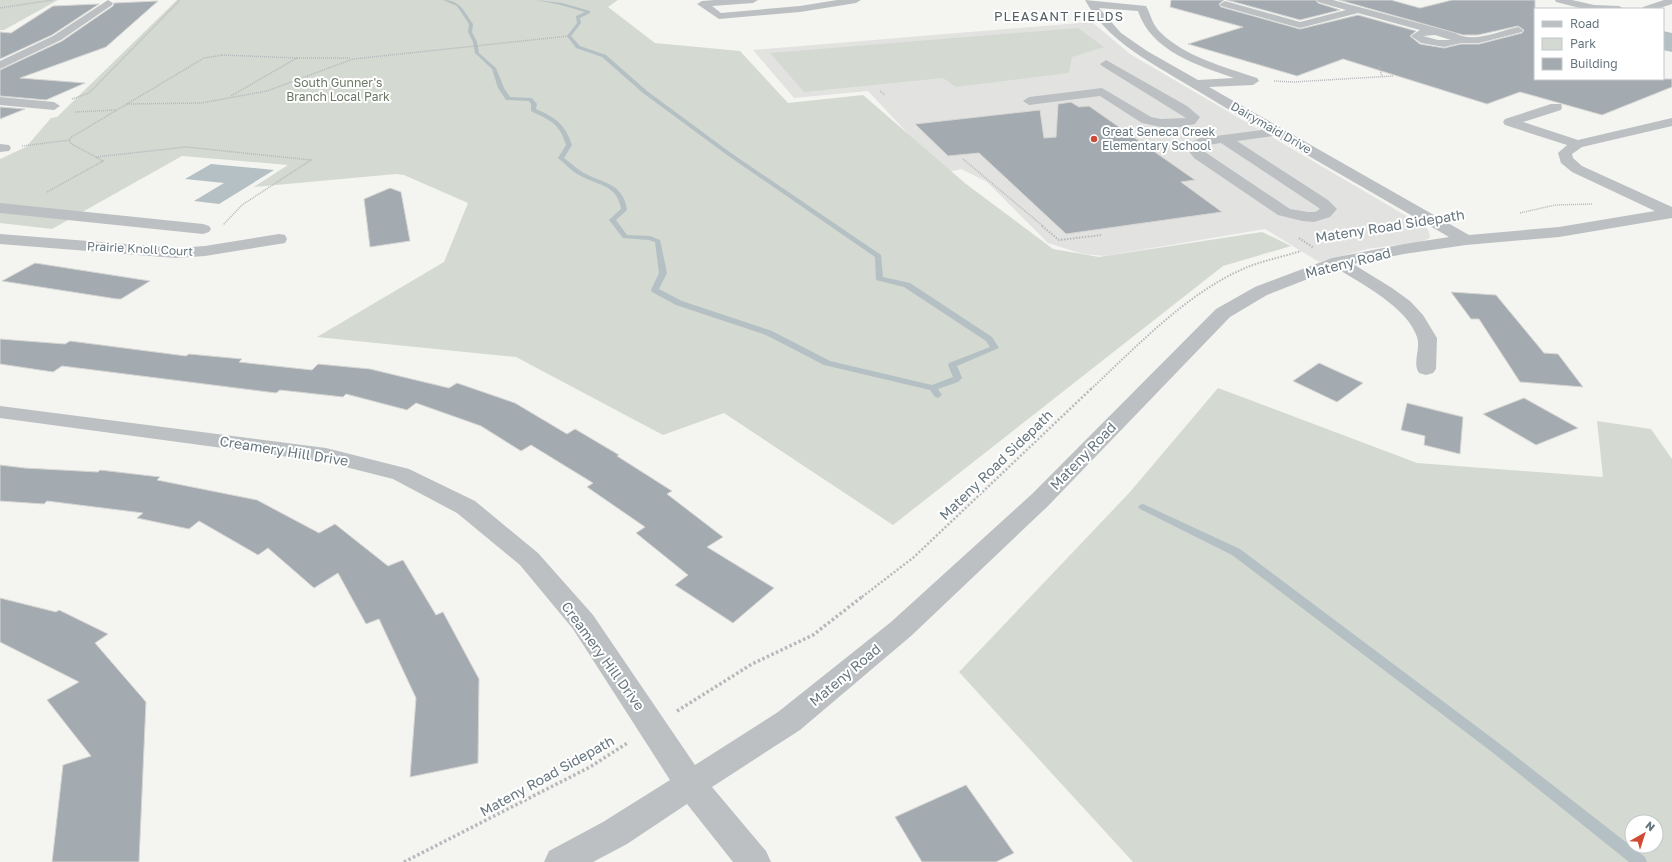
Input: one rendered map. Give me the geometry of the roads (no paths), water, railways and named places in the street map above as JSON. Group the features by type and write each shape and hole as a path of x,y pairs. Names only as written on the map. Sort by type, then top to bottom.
{"street":[{"path":"753,0 702,4 719,16 827,6 856,0"},
{"path":"766,0 787,10"},
{"path":"1322,0 1435,32"},
{"path":"1560,0 1591,8"},
{"path":"1650,8 1671,1"},
{"path":"1091,2 1142,8 1145,18 1159,38 1176,49 1202,62 1253,81 1196,84"},
{"name":"Dairymaid Drive","path":"1091,2 1097,13 1117,35 1142,53 1276,132 1466,240"},
{"path":"1,64 57,38 108,3"},
{"path":"1225,4 1300,25 1357,10"},
{"path":"1459,40 1451,35 1435,32 1421,32 1416,36 1424,40 1439,43 1454,43 1459,40 1478,40 1518,30"},
{"path":"1115,58 1142,53"},
{"path":"1102,92 1115,58"},
{"path":"1029,101 1102,92 1147,120 1161,123 1190,121 1193,117 1115,58"},
{"path":"3,103 54,106"},
{"path":"1556,107 1510,122 1577,144"},
{"path":"1672,122 1577,144 1565,153 1566,160 1577,169 1672,213"},
{"path":"1224,139 1322,203 1328,209 1325,215 1316,217 1298,216 1284,212 1199,155 1195,150 1197,145 1205,141 1276,132"},
{"path":"0,208 203,229"},
{"name":"Mateny Road","path":"561,862 615,833 789,721 902,629 1040,500 1223,314 1261,291 1305,273 1338,262 1404,249 1466,240 1559,232 1672,213"},
{"path":"5,242 63,215"},
{"path":"146,252 184,227"},
{"name":"Prairie Knoll Court","path":"5,242 146,252 200,252 279,238"},
{"path":"1338,262 1386,292 1403,305 1416,319 1427,338 1426,369"},
{"name":"Creamery Hill Drive","path":"0,412 326,455 402,474 466,507 529,559 583,622 690,784 754,862"}],"waterway":[{"path":"445,0 458,5 471,24 470,32 475,42 477,53 494,68 501,88 508,99 530,99 534,104 533,110 552,119 564,131 569,145 561,158 576,171 609,186 620,195 623,201 624,210 612,220 625,237 650,238 658,241 663,273 655,290 679,303 769,333 827,363 933,388"},
{"path":"538,0 562,4 589,12 578,17 579,23 569,36 578,47 604,56 645,92 729,154 879,256 879,278 907,285 989,339 995,348 952,365 958,378 933,388"},
{"path":"933,388 938,395"},
{"path":"1143,507 1236,552 1496,748 1640,862"}],"place":[{"name":"Great Seneca Creek Elementary School","path":"1094,139"}],"district":[{"name":"PLEASANT FIELDS","path":"1059,16"}],"park label":[{"name":"South Gunner's Branch Local Park","path":"338,90"}]}
